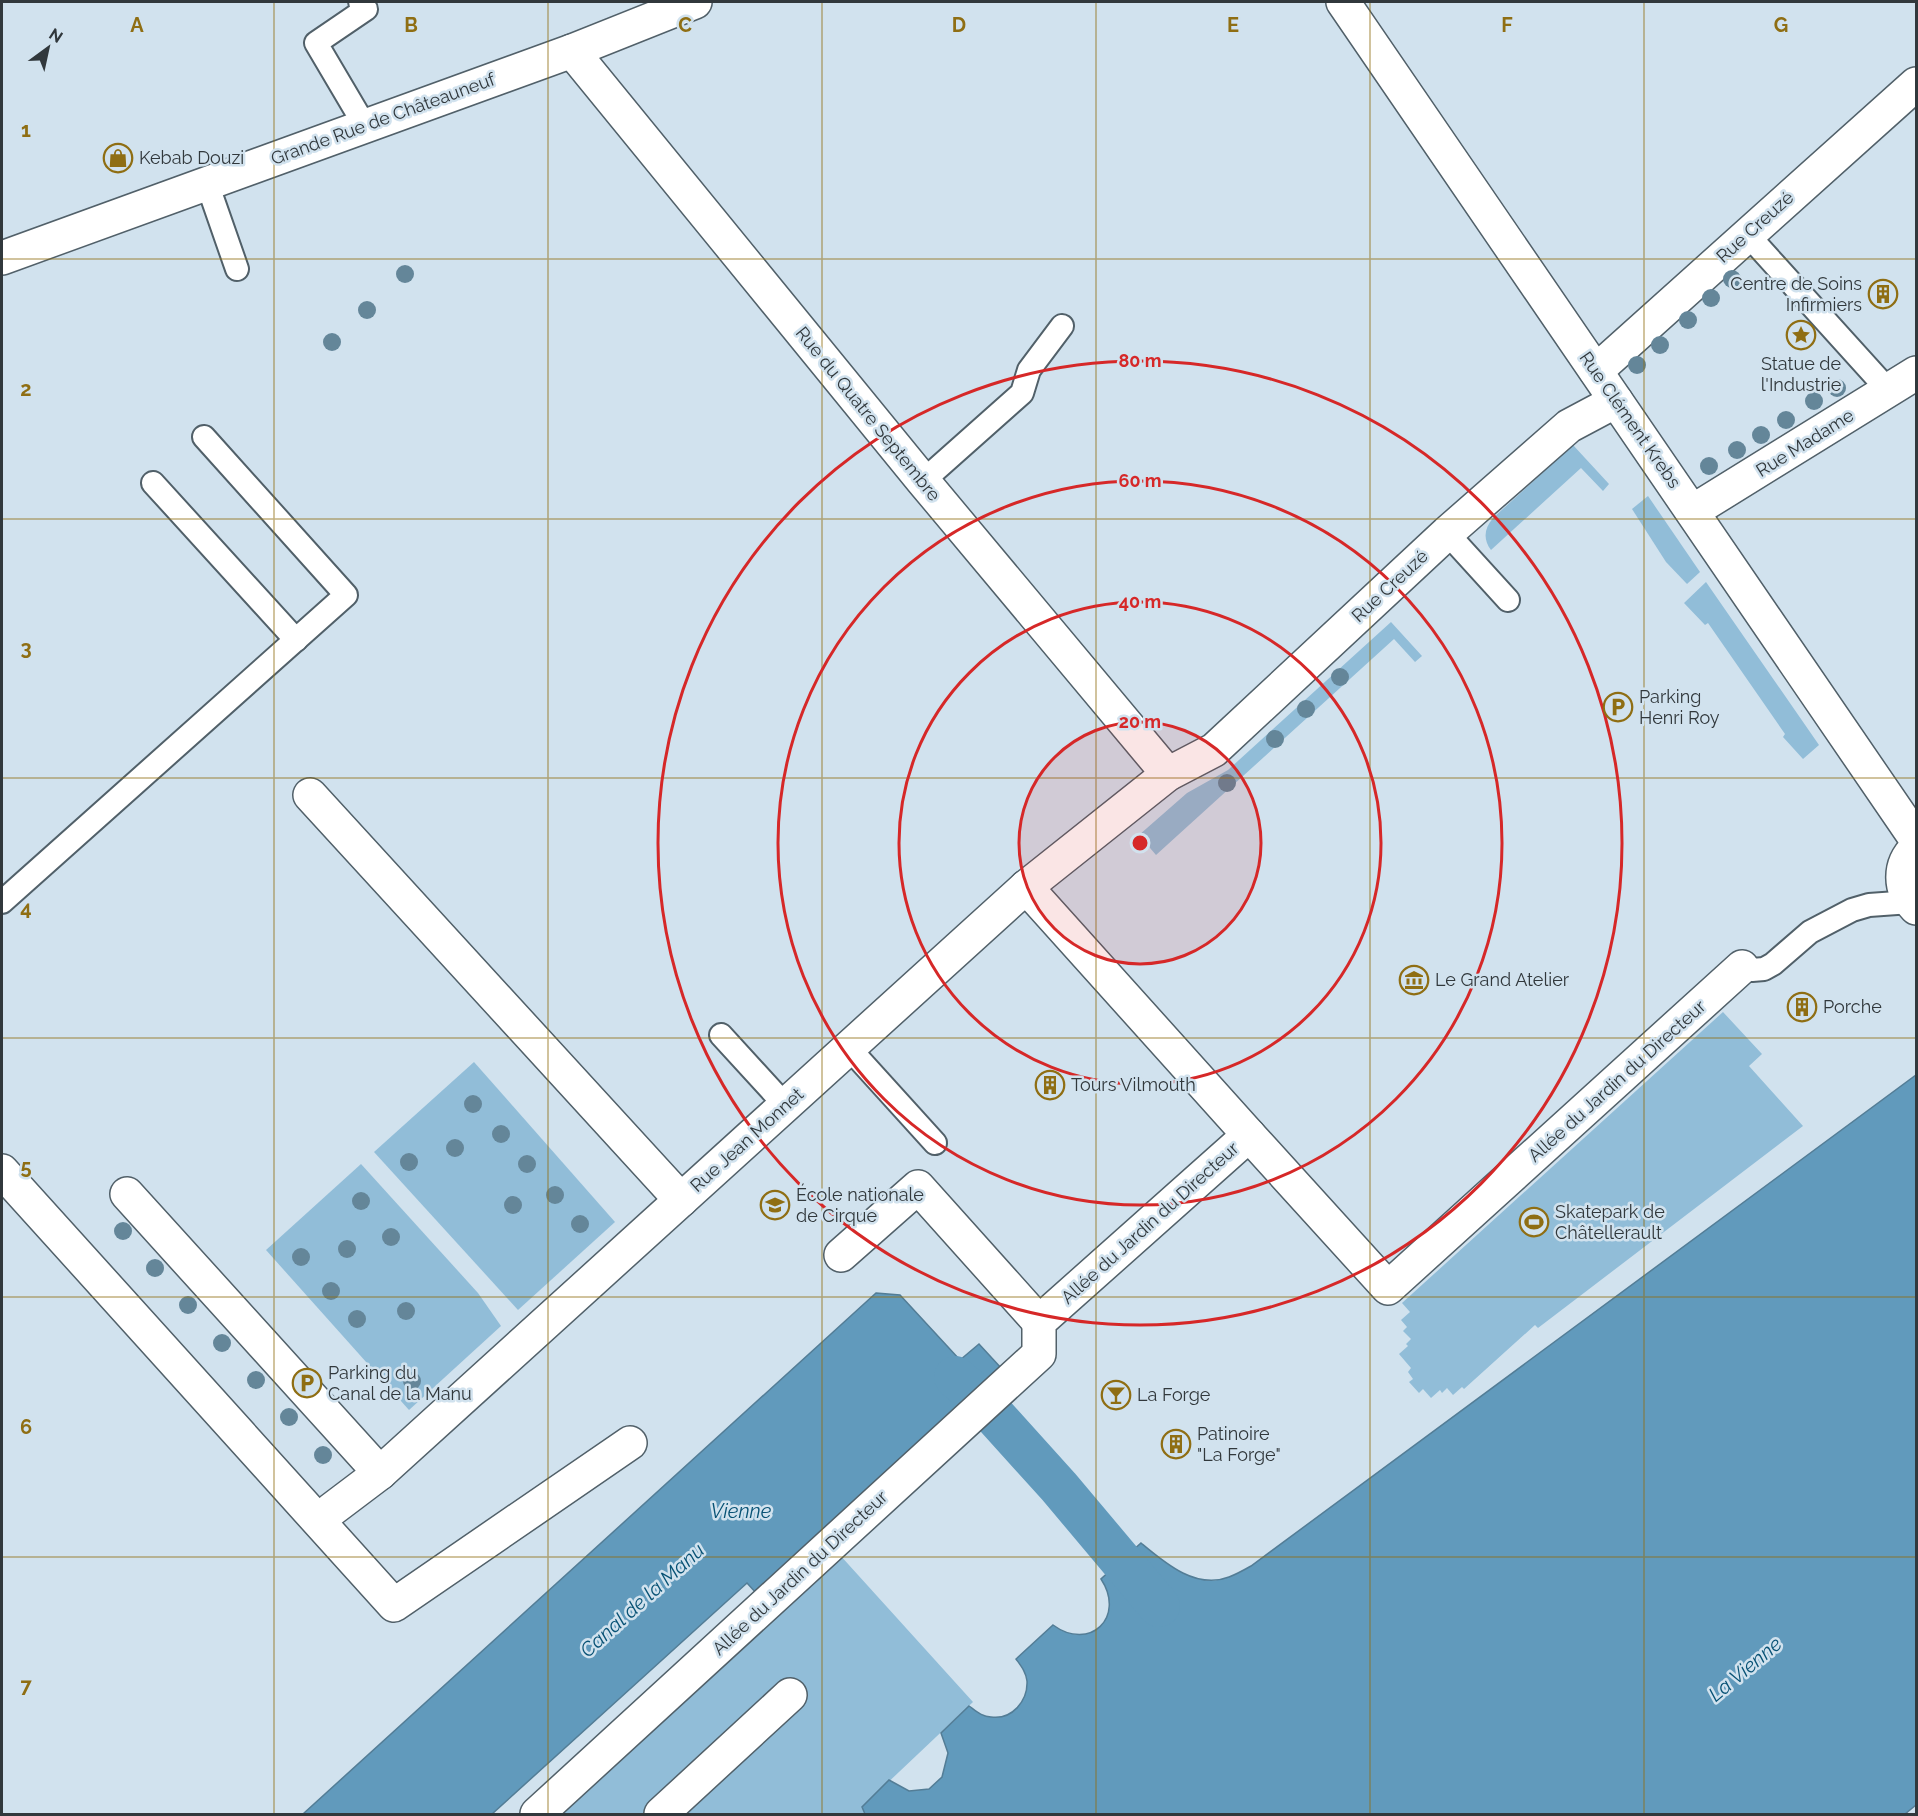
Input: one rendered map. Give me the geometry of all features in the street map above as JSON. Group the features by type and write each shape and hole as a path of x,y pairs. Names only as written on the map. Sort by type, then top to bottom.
{"street":[{"name":"Grande Rue de Châteauneuf","path":"2,258 572,51 695,2"},
{"name":"Rue Clément Krebs","path":"1343,2 1917,839"},
{"name":"Rue du Quatre Septembre","path":"572,51 923,481 1168,774"},
{"name":"Rue Creuzé","path":"1596,371 1917,84"},
{"name":"Rue Madame","path":"1693,512 1917,374"},
{"name":"Rue Creuzé","path":"1168,774 1214,750 1448,533 1569,426 1616,401"},
{"name":"Rue Jean Monnet","path":"331,1510 380,1473 1026,887 1168,774"},
{"path":"310,795 681,1200"},
{"path":"1914,905 1904,891 1902,877 1911,853 1917,848"},
{"path":"1026,887 1249,1135"},
{"name":"Allée du Jardin du Directeur","path":"537,1815 1039,1354 1039,1322 1249,1135 1388,1288 1742,967"},
{"path":"2,1171 394,1605 630,1443"},
{"path":"841,1255 918,1187 1039,1322"},
{"path":"127,1194 380,1473"},
{"path":"661,1815 790,1695"}],"lane":[{"path":"360,2 366,9 316,43 365,126"},
{"path":"207,183 237,270"},
{"path":"1747,234 1889,391"},
{"path":"923,481 1022,393 1029,370 1062,326"},
{"path":"2,902 346,595 204,437"},
{"path":"153,483 296,640"},
{"path":"1448,533 1508,600"},
{"name":"Allée du Jardin du Directeur","path":"1742,967 1752,970 1764,969 1810,932 1852,910 1869,905 1914,905"},
{"path":"722,1035 785,1105"},
{"path":"848,1047 935,1143"}],"shaded area":[{"path":"1573,445 1609,484 1603,491 1581,468 1491,550 1486,534 1493,518"},
{"path":"1648,496 1700,572 1687,584 1666,562 1632,509"},
{"path":"1706,582 1819,745 1803,759 1783,737 1785,734 1708,623 1705,625 1684,603"},
{"path":"1391,622 1422,656 1415,662 1394,639 1156,855 1139,835 1187,793 1228,770"},
{"name":"Skatepark de Châtellerault","path":"1723,1012 1762,1054 1749,1066 1803,1126 1538,1328 1535,1325 1464,1389 1462,1387 1453,1395 1447,1388 1442,1393 1440,1390 1431,1398 1423,1389 1419,1393 1409,1382 1413,1379 1408,1372 1411,1368 1399,1354 1408,1346 1406,1344 1411,1339 1403,1331 1407,1327 1401,1320 1410,1312 1402,1303"},
{"path":"474,1062 615,1222 518,1310 374,1152"},
{"path":"361,1164 478,1293 501,1326 409,1410 266,1250"},
{"path":"839,1554 973,1702 862,1807 865,1814 554,1814"}],"water":[{"name":"La Vienne","path":"1916,1075 1916,1805 1905,1814 865,1814 862,1807 889,1780 909,1791 929,1789 942,1777 948,1753 941,1733 969,1706 988,1717 1006,1715 1017,1708 1025,1695 1027,1681 1016,1659 1053,1625 1080,1635 1100,1626 1107,1617 1109,1606 1108,1593 1101,1579 1141,1543 1171,1566 1205,1580 1229,1577 1251,1566"},
{"name":"Vienne","path":"876,1293 900,1295 960,1360 979,1344 1002,1369 757,1594 747,1583 492,1814 303,1814"}],"waterway":[{"path":"955,1377 975,1394 1059,1487 1159,1606"}],"place":[{"name":"Kebab Douzi","path":"118,158"},
{"name":"Centre de Soins Infirmiers","path":"1883,294"},
{"name":"Statue de l'Industrie","path":"1801,335"},
{"name":"Parking Henri Roy","path":"1618,707"},
{"name":"Le Grand Atelier","path":"1414,980"},
{"name":"Porche","path":"1802,1007"},
{"name":"Tours Vilmouth","path":"1050,1085"},
{"name":"École nationale de Cirque","path":"775,1205"},
{"name":"Skatepark de Châtellerault","path":"1534,1222"},
{"name":"Parking du Canal de la Manu","path":"307,1383"},
{"name":"La Forge","path":"1116,1395"},
{"name":"Patinoire \"La Forge\"","path":"1176,1444"}],"water label":[{"name":"Canal de la Manu","path":"642,1600"}]}
